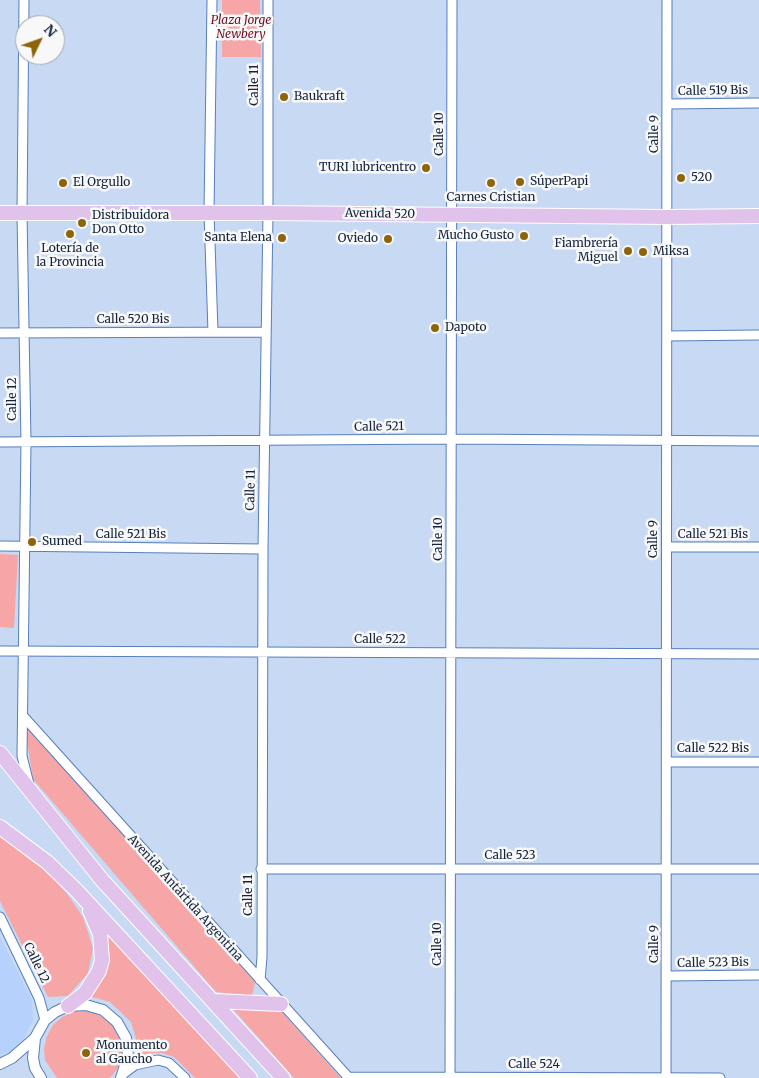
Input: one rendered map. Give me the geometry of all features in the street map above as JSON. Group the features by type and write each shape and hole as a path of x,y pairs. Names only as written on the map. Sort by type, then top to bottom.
{"main road":[{"name":"Avenida 520","path":"0,214 268,213 667,217 759,216"},
{"path":"0,753 102,880 283,1078"},
{"path":"0,826 47,862 76,890 250,1078"},
{"path":"68,1006 85,993 102,960 102,944 98,924 76,890"},
{"path":"214,1001 281,1004"}],"street":[{"name":"Calle 12","path":"24,0 22,214 26,334 26,547 22,716 23,768 33,796"},
{"path":"212,0 209,213 213,332"},
{"name":"Calle 11","path":"260,980 262,957 263,549 268,213 268,0"},
{"name":"Calle 10","path":"450,1078 452,0"},
{"name":"Calle 9","path":"666,1078 667,548 665,439 667,336 667,0"},
{"name":"Calle 519 Bis","path":"668,104 759,103"},
{"name":"Calle 520 Bis","path":"0,333 266,332"},
{"path":"667,336 759,335"},
{"name":"Calle 521","path":"0,442 265,442 452,439 759,441"},
{"name":"Calle 521 Bis","path":"0,546 263,549"},
{"name":"Calle 521 Bis","path":"667,548 759,547"},
{"name":"Calle 522","path":"0,651 759,654"},
{"name":"Avenida Antártida Argentina","path":"22,716 348,1077"},
{"name":"Calle 522 Bis","path":"667,762 759,762"},
{"name":"Calle 523","path":"261,869 759,869"},
{"name":"Calle 12","path":"0,917 39,998 45,1020"},
{"name":"Calle 523 Bis","path":"667,976 759,976"},
{"path":"0,1064 12,1058 35,1038 45,1020 55,1012 68,1006 86,1005 103,1010 117,1022 126,1038 128,1056 122,1076"},
{"path":"35,1038 33,1058 35,1068 41,1078"},
{"path":"122,1076 135,1065 158,1060 169,1063 185,1078"},
{"name":"Calle 524","path":"348,1077 720,1078"}],"shaded area":[{"path":"0,937 32,1000 33,1020 24,1038 10,1052 0,1055"}],"green space":[{"name":"Plaza Jorge Newbery","path":"222,0 260,0 261,57 222,57"},
{"path":"0,554 18,555 14,628 0,627"},
{"path":"23,716 255,982 252,996 216,992 33,779"},
{"path":"0,836 49,873 68,895 83,917 93,948 88,973 68,996 48,997 0,901"},
{"path":"103,927 240,1078 195,1078 174,1057 162,1053 151,1053 137,1058 136,1039 131,1022 110,1002 89,996 101,982 108,968"},
{"path":"233,1009 282,1012 341,1078 294,1078"},
{"path":"85,1011 97,1014 108,1020 116,1030 121,1042 122,1055 118,1068 110,1078 57,1078 45,1060 44,1048 47,1036 53,1025 62,1017 73,1012"}],"place":[{"name":"Baukraft","path":"284,97"},
{"name":"TURI lubricentro","path":"426,168"},
{"name":"520","path":"681,178"},
{"name":"SúperPapi","path":"520,182"},
{"name":"El Orgullo","path":"63,183"},
{"name":"Carnes Cristian","path":"491,183"},
{"name":"Distribuidora Don Otto","path":"82,223"},
{"name":"Lotería de la Provincia","path":"70,234"},
{"name":"Mucho Gusto","path":"524,236"},
{"name":"Santa Elena","path":"282,238"},
{"name":"Oviedo","path":"388,239"},
{"name":"Fiambrería Miguel","path":"628,251"},
{"name":"Miksa","path":"643,252"},
{"name":"Dapoto","path":"435,328"},
{"name":"Sumed","path":"32,542"},
{"name":"Monumento al Gaucho","path":"86,1053"}]}
